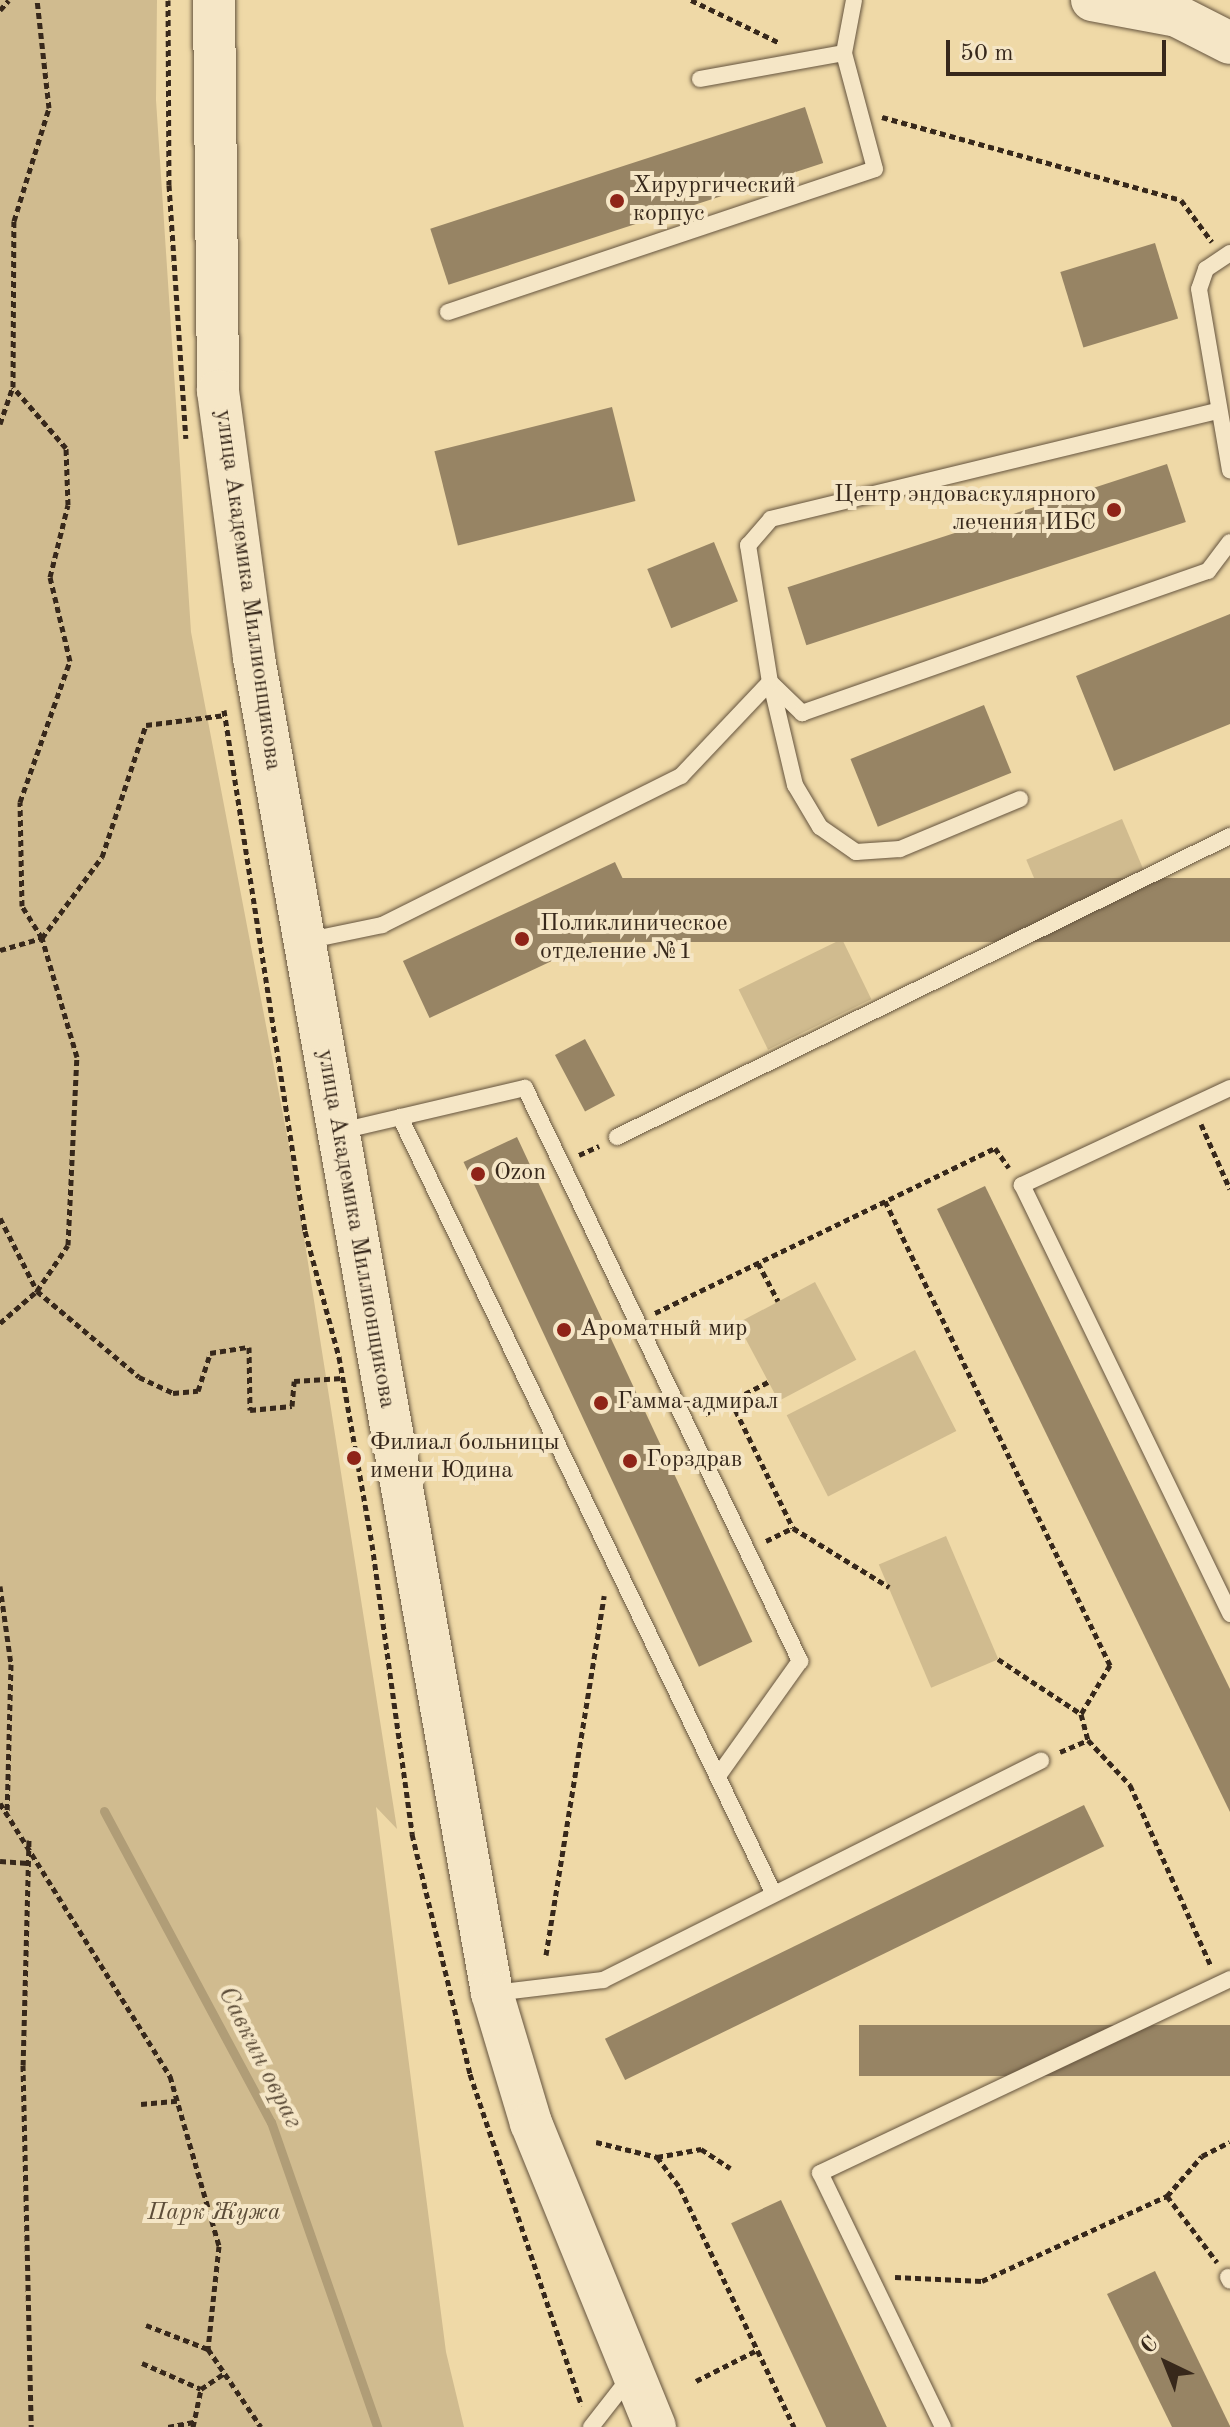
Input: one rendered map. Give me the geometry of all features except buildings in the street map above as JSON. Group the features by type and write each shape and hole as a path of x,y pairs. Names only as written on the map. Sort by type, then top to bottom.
{"street":[{"name":"улица Академика Миллионщикова","path":"214,0 218,391 303,941 492,1993 531,2123 631,2376 655,2427"},
{"path":"1112,0 1177,16 1226,41"},
{"path":"1205,0 1207,19 1226,41"}],"lane":[{"path":"448,312 875,169 844,53 854,0"},
{"path":"700,79 844,53"},
{"path":"1226,254 1199,289 1217,411 1230,470"},
{"path":"1020,799 900,849 856,852 835,842 795,785 770,682 748,545 763,524 1217,411"},
{"path":"770,682 802,713 1208,571 1230,542"},
{"path":"303,941 382,925 681,776 770,682"},
{"path":"617,1137 1230,836"},
{"path":"337,1132 525,1088 800,1661 718,1776"},
{"path":"1230,1088 1022,1185 1230,1614"},
{"path":"400,1117 774,1894"},
{"path":"492,1993 603,1980 1041,1761"},
{"path":"943,2427 820,2173 1225,1982"},
{"path":"591,2427 631,2376"}],"path":[{"path":"0,10 9,0"},
{"path":"0,424 13,387 14,221 49,108 37,0"},
{"path":"691,0 811,59"},
{"path":"861,117 877,116 1181,200 1226,254"},
{"path":"0,1323 37,1291 68,1245 77,1057 42,938 22,906 20,802 70,661 50,577 68,505 66,448 13,387"},
{"path":"0,950 42,938 102,857 146,725 225,715"},
{"path":"1193,1105 1230,1189"},
{"path":"668,1307 995,1148 1022,1185"},
{"path":"885,1201 1110,1665 1081,1714"},
{"path":"0,1218 37,1291 139,1377 173,1393 198,1391 210,1353 249,1347 250,1410 292,1406 294,1381 343,1378"},
{"path":"758,1263 778,1301"},
{"path":"768,1382 731,1401 793,1528 889,1587"},
{"path":"747,1550 793,1528"},
{"path":"546,1955 611,1556"},
{"path":"0,1586 11,1664 7,1816"},
{"path":"998,1659 1081,1714 1088,1740 1130,1785 1225,1982"},
{"path":"1041,1761 1088,1740"},
{"path":"0,1803 7,1816 29,1839 170,2076 219,2246 208,2349"},
{"path":"29,1839 23,2065 31,2427"},
{"path":"0,1861 28,1863"},
{"path":"141,2104 177,2101"},
{"path":"596,2142 657,2157 701,2149 730,2168"},
{"path":"872,2276 982,2281 1167,2196 1202,2156 1230,2142"},
{"path":"657,2157 680,2188 794,2427"},
{"path":"1167,2196 1229,2279"},
{"path":"146,2325 208,2349 261,2427"},
{"path":"696,2381 757,2350"},
{"path":"142,2363 201,2389"},
{"path":"168,2427 193,2425 201,2389 225,2373"}],"green space":[{"name":"Парк Жужа","path":"0,0 157,0 156,100 191,632 293,1167 397,1829 376,1807 446,2352 464,2427 0,2427"},
{"path":"1122,819 1145,872 1049,913 1026,860"},
{"path":"842,939 871,999 768,1050 739,989"},
{"path":"815,1282 856,1360 779,1401 737,1323"},
{"path":"915,1350 956,1431 828,1496 787,1415"},
{"path":"946,1536 998,1659 931,1688 879,1565"}],"waterway":[{"name":"Савкин овраг","path":"104,1811 271,2122 377,2427"}],"place":[{"name":"Хирургический корпус","path":"617,201"},
{"name":"Центр эндоваскулярного лечения ИБС","path":"1114,510"},
{"name":"Поликлиническое отделение №1","path":"522,939"},
{"name":"Ozon","path":"478,1174"},
{"name":"Ароматный мир","path":"564,1330"},
{"name":"Гамма-адмирал","path":"601,1403"},
{"name":"Филиал больницы имени Юдина","path":"354,1458"},
{"name":"Горздрав","path":"630,1461"}]}
